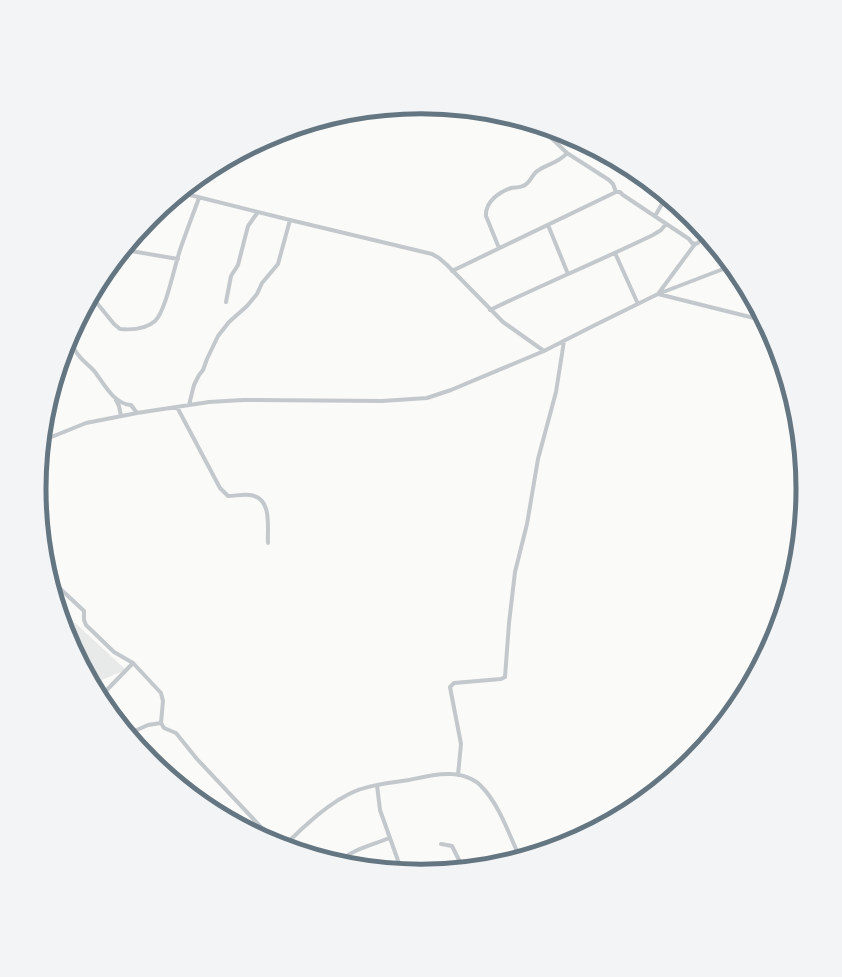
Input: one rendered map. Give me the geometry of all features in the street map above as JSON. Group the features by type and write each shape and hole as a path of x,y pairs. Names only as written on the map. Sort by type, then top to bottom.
{"street":[{"path":"549,136 567,153 609,180 613,184 616,192"},
{"path":"499,248 486,216 485,211 487,205 508,189 523,186 528,183 537,171 558,161 567,153"},
{"path":"452,271 616,192 620,192 695,244"},
{"path":"188,195 432,254 439,258 490,310 514,331 544,351"},
{"path":"96,302 120,329 148,326 156,320 160,313 199,198"},
{"path":"655,216 663,203"},
{"path":"226,302 231,276 238,265 248,226 258,212"},
{"path":"188,405 194,385 203,370 218,336 229,322 247,306 257,294 262,283 278,264 290,220"},
{"path":"490,310 528,291 653,235 661,230 666,224"},
{"path":"548,225 568,274"},
{"path":"658,294 695,244 698,243 701,239"},
{"path":"131,251 178,259"},
{"path":"615,253 638,304"},
{"path":"49,438 86,423 137,413 209,402 243,400 382,401 416,399 451,390 544,351 658,294 725,268"},
{"path":"658,294 755,318"},
{"path":"458,775 461,744 450,687 454,683 501,679 505,677 509,623 516,572 527,524 538,459 556,392 564,341"},
{"path":"74,349 115,397 124,404 130,405 137,413"},
{"path":"115,397 121,416"},
{"path":"177,407 223,492 228,496 251,495 260,499 263,503 268,516 268,543"},
{"path":"60,588 84,611 84,620 86,625 114,652 133,663 162,695 161,723 165,729 176,734 197,759 262,828"},
{"path":"106,691 133,663"},
{"path":"135,731 148,725 161,723"},
{"path":"290,840 304,826 334,803 350,793 378,785 436,774 452,774 466,777 481,786 492,800 518,851"},
{"path":"378,785 380,810 399,863"},
{"path":"347,856 390,838"},
{"path":"441,844 452,846 460,861"}],"shaded area":[{"path":"69,618 126,670 99,681 85,654"}]}
